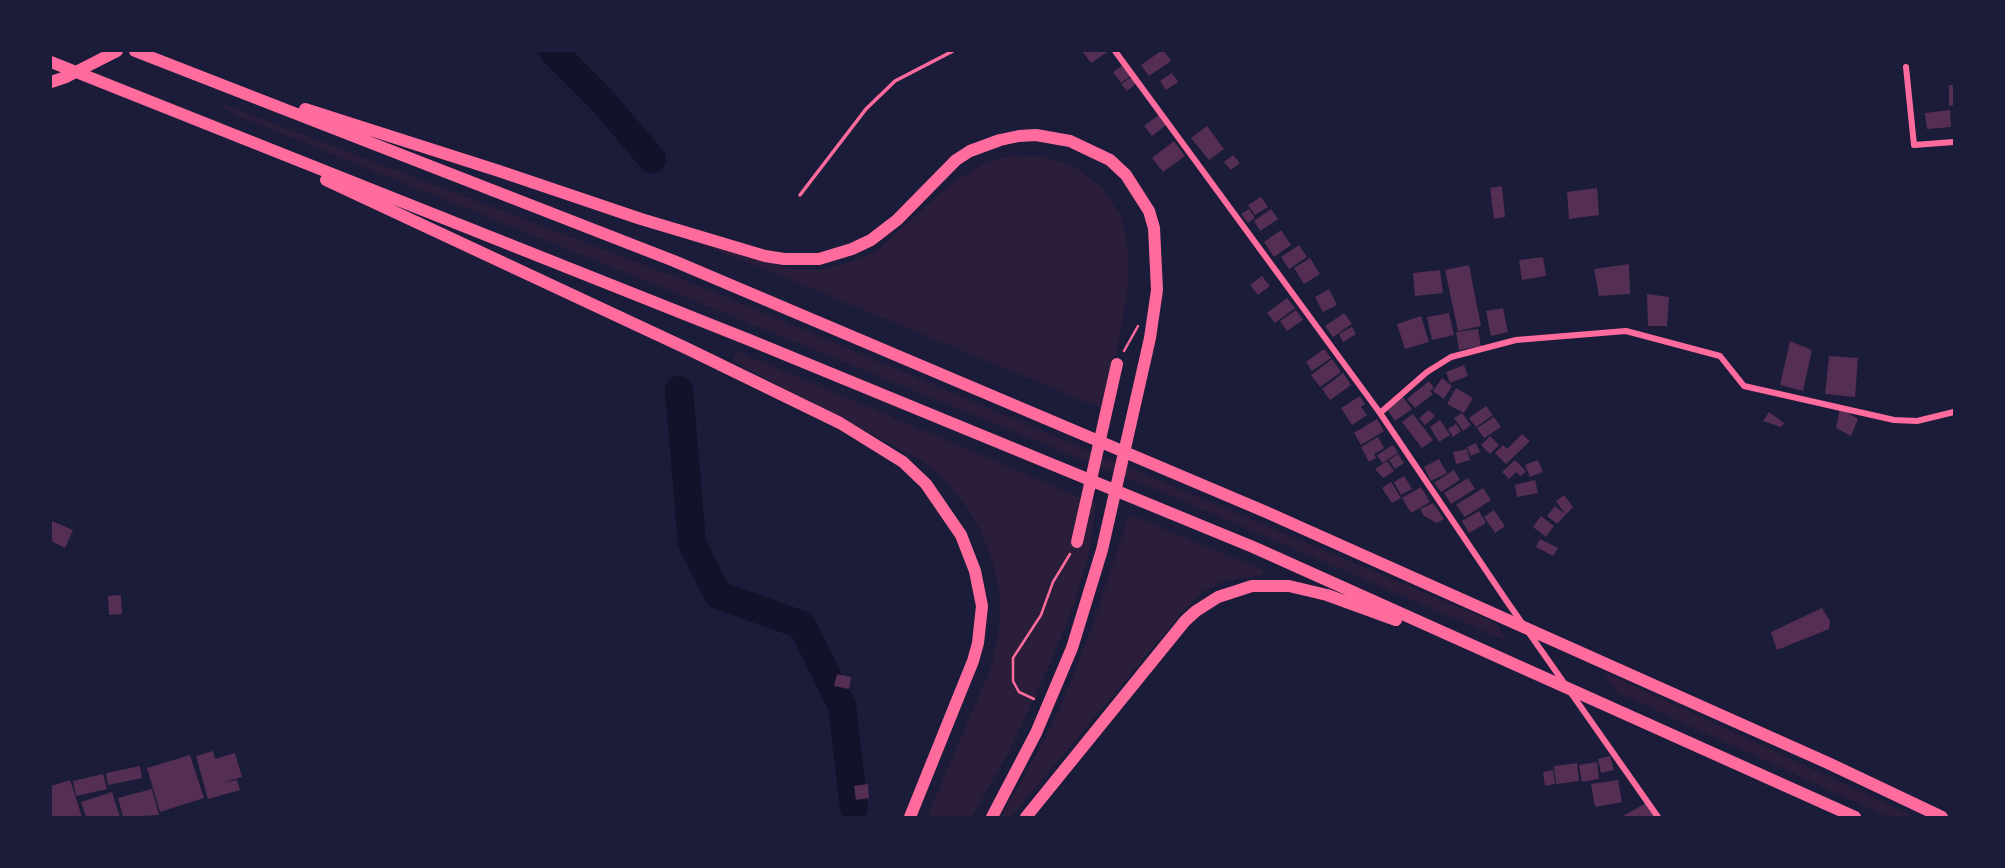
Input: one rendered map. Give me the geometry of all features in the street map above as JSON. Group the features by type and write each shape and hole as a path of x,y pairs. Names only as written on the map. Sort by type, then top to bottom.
{"highway":[{"path":"51,82 117,51"},
{"path":"135,51 674,261 1266,512 1828,763 1942,817"},
{"path":"51,62 726,330 1227,536 1855,817"},
{"path":"192,74 641,219 765,256 784,259 818,259 871,240 897,220 956,160 984,144 1019,136 1054,136 1110,160 1126,175 1149,211 1154,228 1157,290 1102,550 1072,648 1037,733 992,817"},
{"path":"186,116 488,254 840,422 903,462 926,484 961,535 975,571 982,606 973,661 910,817"},
{"path":"1076,542 1117,364"},
{"path":"1026,817 1185,621 1205,604 1228,592 1266,584 1306,589 1483,651"}],"street":[{"path":"1115,51 1380,413 1508,603 1658,817"},
{"path":"1906,66 1914,145 1954,142"},
{"path":"1380,413 1427,372 1451,357 1516,340 1626,331 1720,356 1744,386 1894,420 1917,421 1954,412"}],"lane":[{"path":"800,195 866,109 895,81 953,51"}],"path":[{"path":"1057,687 1044,697 1034,699 1019,692 1013,681 1013,658 1041,615 1053,582 1076,542"}],"shaded area":[{"path":"215,101 707,289 1496,623 1507,641 1171,496 235,115"},
{"path":"1011,155 1043,156 1075,167 1102,187 1122,218 1129,255 1127,295 1103,409 671,233 672,228 750,259 794,269 819,270 851,262 875,252 951,184 981,165"},
{"path":"737,351 1096,504 1089,552 1075,603 1046,673 1007,755 972,817 927,817 991,668 999,630 1000,593 981,531 966,506 943,478 921,460 732,361"},
{"path":"1129,514 1263,570 1262,575 1225,581 1201,593 1011,817 1000,817 1061,706 1091,629"},
{"path":"1603,672 1915,817 1888,817 1616,692"}],"building":[{"path":"1082,51 1109,51 1091,63"},
{"path":"1164,51 1171,61 1149,76 1141,65"},
{"path":"1123,65 1131,76 1121,83 1113,72"},
{"path":"1172,73 1178,82 1166,90 1160,81"},
{"path":"1132,77 1137,83 1127,91 1121,84"},
{"path":"1949,85 1954,85 1954,105 1949,106"},
{"path":"1950,110 1951,127 1927,129 1925,113"},
{"path":"1159,115 1166,125 1152,136 1144,126"},
{"path":"1207,126 1224,149 1209,160 1191,138"},
{"path":"1174,141 1185,156 1163,172 1152,158"},
{"path":"1233,155 1240,163 1231,170 1224,162"},
{"path":"1502,186 1505,217 1494,219 1490,188"},
{"path":"1597,188 1599,215 1569,219 1567,192"},
{"path":"1261,197 1268,207 1255,215 1248,205"},
{"path":"1249,209 1255,218 1248,223 1241,214"},
{"path":"1271,209 1278,219 1260,231 1254,221"},
{"path":"1281,230 1291,245 1274,257 1264,242"},
{"path":"1299,245 1307,257 1289,269 1281,257"},
{"path":"1543,257 1546,276 1522,280 1519,260"},
{"path":"1310,258 1320,274 1304,284 1294,268"},
{"path":"1629,264 1630,294 1599,296 1594,269"},
{"path":"1469,265 1481,326 1458,331 1445,270"},
{"path":"1440,270 1443,293 1415,296 1413,273"},
{"path":"1262,276 1270,286 1258,295 1250,285"},
{"path":"1329,289 1337,305 1323,312 1315,297"},
{"path":"1647,294 1669,297 1667,326 1648,326"},
{"path":"1287,298 1295,308 1275,323 1267,313"},
{"path":"1503,308 1508,332 1491,336 1486,311"},
{"path":"1296,310 1303,320 1287,331 1280,321"},
{"path":"1344,313 1352,324 1333,337 1325,326"},
{"path":"1449,313 1454,335 1432,340 1427,317"},
{"path":"1421,316 1429,342 1405,349 1397,324"},
{"path":"1352,327 1356,334 1343,342 1339,334"},
{"path":"1478,329 1481,346 1459,350 1456,332"},
{"path":"1790,341 1812,350 1803,391 1780,385"},
{"path":"1324,349 1331,358 1312,371 1306,362"},
{"path":"1829,356 1858,358 1855,397 1825,394"},
{"path":"1332,359 1341,372 1320,387 1311,375"},
{"path":"1464,365 1468,376 1450,383 1446,372"},
{"path":"1343,373 1351,385 1330,400 1322,389"},
{"path":"1442,378 1452,386 1444,399 1433,391"},
{"path":"1429,381 1434,388 1430,391 1433,394 1415,408 1407,399"},
{"path":"1456,388 1473,398 1464,413 1447,404"},
{"path":"1360,396 1365,404 1361,407 1367,415 1352,425 1341,408"},
{"path":"1403,397 1412,409 1395,421 1387,409"},
{"path":"1486,406 1493,415 1476,427 1469,418"},
{"path":"1840,408 1858,419 1851,436 1836,428"},
{"path":"1429,410 1435,416 1425,425 1419,418"},
{"path":"1769,412 1784,423 1781,427 1763,421"},
{"path":"1462,413 1471,425 1463,431 1454,418"},
{"path":"1413,414 1433,440 1422,448 1402,422"},
{"path":"1494,417 1501,427 1484,438 1477,428"},
{"path":"1377,419 1384,431 1361,445 1354,433"},
{"path":"1440,420 1450,435 1439,442 1430,427"},
{"path":"1456,424 1461,431 1453,437 1448,429"},
{"path":"1522,434 1530,441 1506,464 1495,453 1503,445 1507,449"},
{"path":"1490,436 1499,445 1490,454 1481,445"},
{"path":"1378,437 1384,448 1374,454 1376,458 1369,462 1361,447"},
{"path":"1476,443 1480,452 1471,456 1467,447"},
{"path":"1393,445 1398,453 1382,463 1377,455"},
{"path":"1467,449 1470,460 1456,464 1453,452"},
{"path":"1398,454 1404,463 1395,469 1389,460"},
{"path":"1439,459 1447,473 1431,481 1424,467"},
{"path":"1515,460 1526,471 1521,476 1516,472 1509,479 1502,472"},
{"path":"1538,460 1543,472 1530,477 1525,465"},
{"path":"1387,461 1394,471 1383,478 1375,469"},
{"path":"1454,470 1460,480 1441,492 1434,483"},
{"path":"1404,476 1412,489 1401,495 1394,482"},
{"path":"1468,478 1475,489 1451,504 1444,493"},
{"path":"1535,480 1538,493 1517,497 1515,485"},
{"path":"1391,482 1401,498 1392,503 1382,488"},
{"path":"1421,487 1430,502 1411,513 1402,498"},
{"path":"1483,488 1491,500 1465,517 1456,505"},
{"path":"1564,495 1573,507 1557,524 1547,516 1555,506 1565,514 1556,501"},
{"path":"1433,503 1444,519 1437,523 1424,516 1420,509"},
{"path":"1494,510 1505,526 1495,533 1484,517"},
{"path":"1479,511 1486,523 1469,533 1462,521"},
{"path":"1541,516 1554,526 1546,537 1533,527"},
{"path":"52,521 73,530 65,548 51,541"},
{"path":"1540,539 1558,548 1553,556 1536,547"},
{"path":"121,595 122,614 109,615 108,596"},
{"path":"1822,608 1830,621 1829,629 1777,650 1771,632"},
{"path":"837,674 851,677 849,689 834,686"},
{"path":"213,751 215,759 235,753 242,777 222,783 237,780 240,790 208,799 196,756"},
{"path":"190,755 204,798 160,812 147,768"},
{"path":"1610,756 1614,770 1601,773 1598,759"},
{"path":"1597,762 1599,779 1582,782 1579,765"},
{"path":"1577,763 1579,781 1556,784 1554,766"},
{"path":"140,766 142,778 108,785 106,773"},
{"path":"1553,770 1555,784 1545,786 1543,772"},
{"path":"103,774 107,789 76,796 73,781"},
{"path":"70,780 82,817 51,817 51,786"},
{"path":"1618,780 1622,802 1595,807 1591,784"},
{"path":"868,784 869,798 856,800 854,786"},
{"path":"152,789 159,815 123,817 118,798"},
{"path":"112,792 120,817 86,817 81,802"},
{"path":"1648,802 1658,817 1621,817"}],"waterway":[{"path":"553,51 600,98 652,159"},
{"path":"679,390 692,543 718,595 802,625 842,706 854,808"}]}
